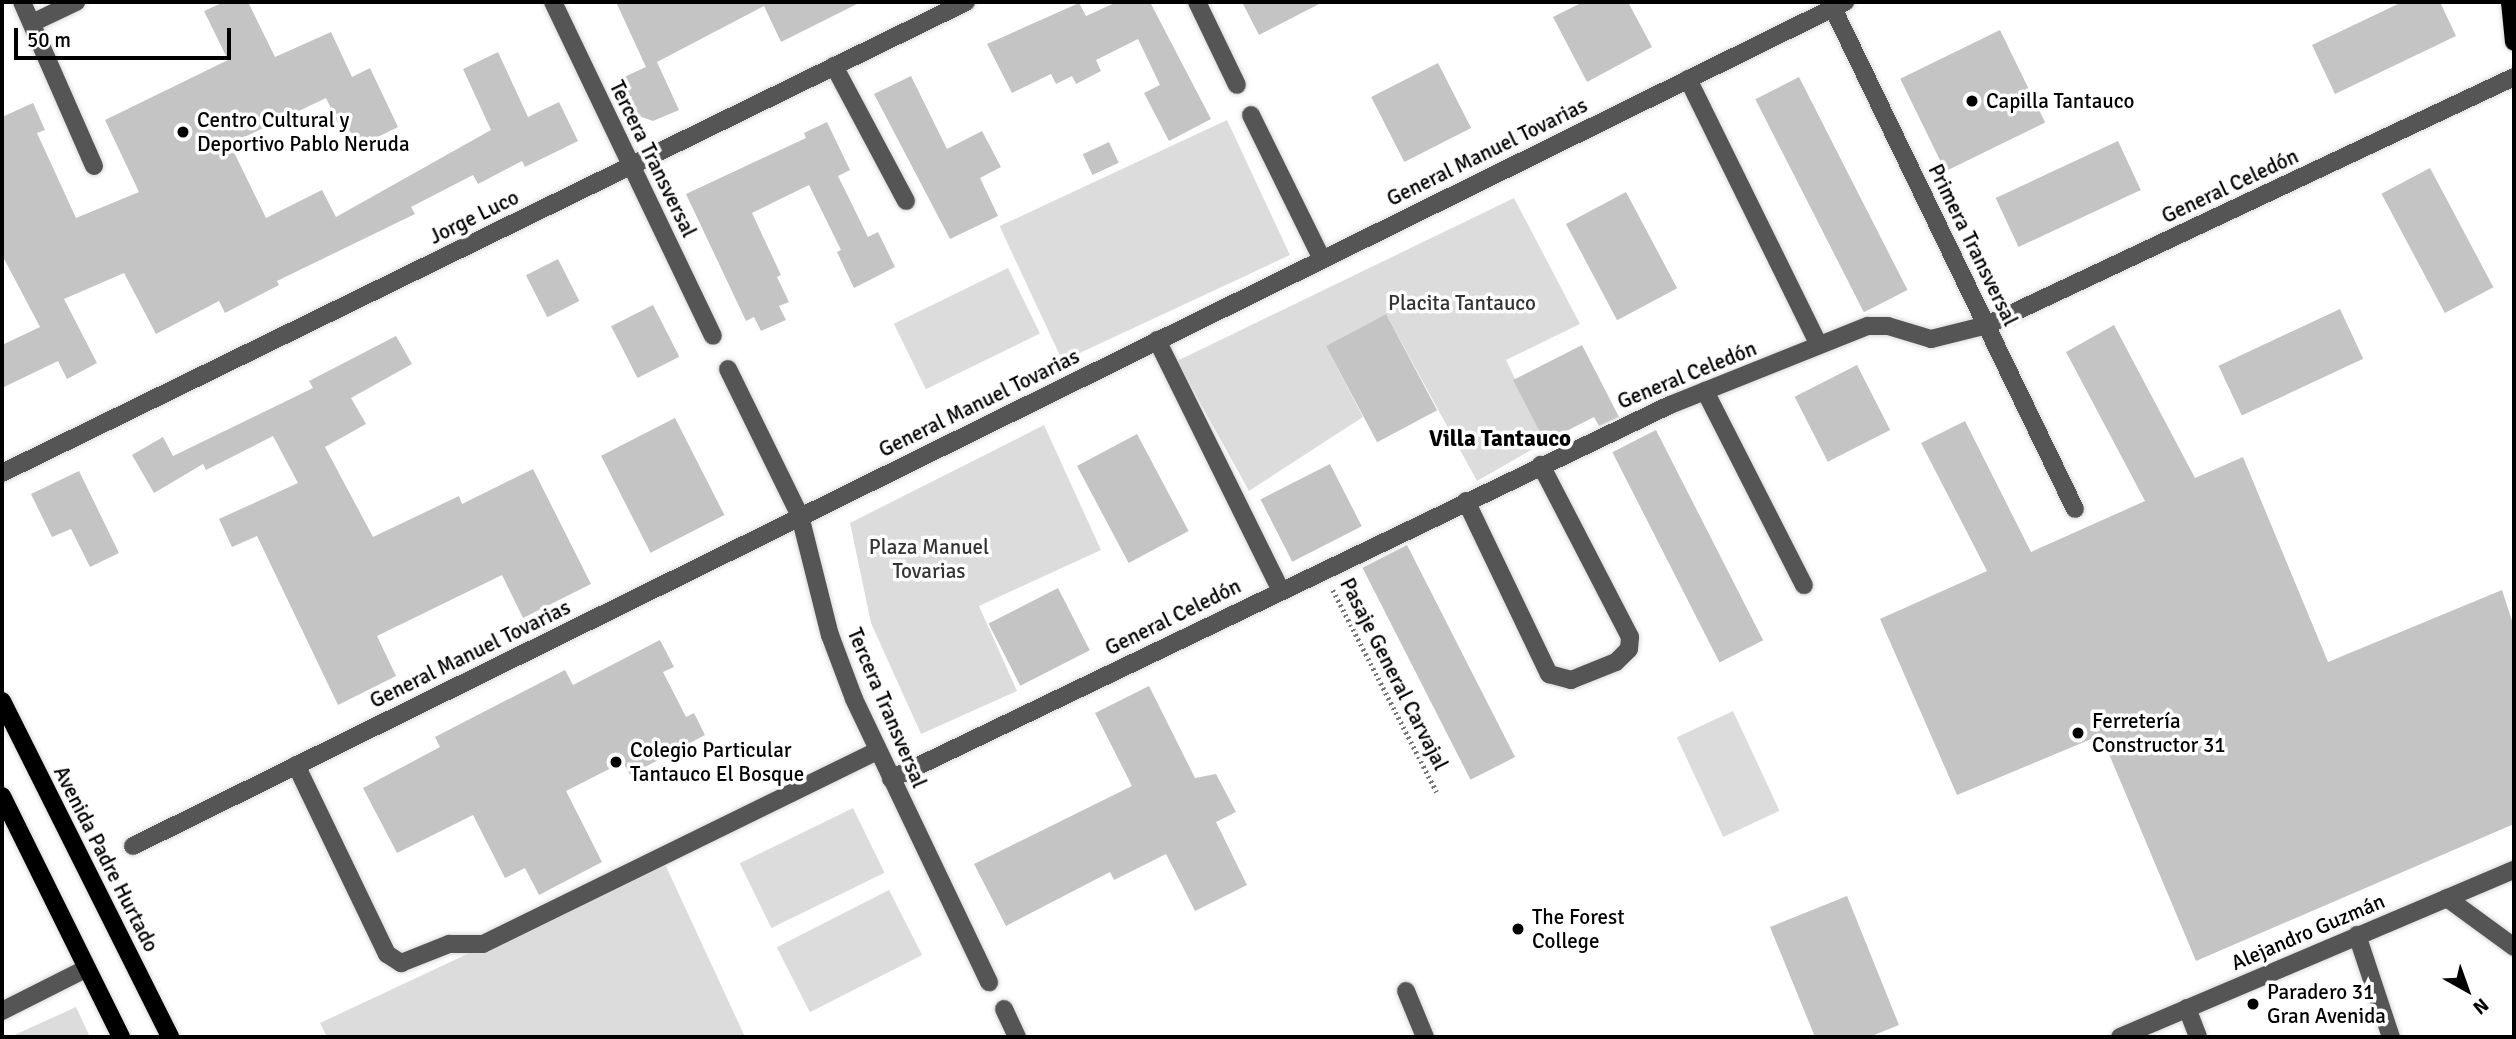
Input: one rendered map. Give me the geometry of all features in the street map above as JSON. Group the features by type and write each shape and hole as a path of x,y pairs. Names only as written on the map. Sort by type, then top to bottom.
{"main road":[{"path":"2510,2 2514,42"},
{"name":"Avenida Padre Hurtado","path":"2,701 170,1037"},
{"path":"2,796 121,1037"}],"street":[{"path":"22,2 94,166"},
{"path":"32,23 75,2"},
{"name":"Tercera Transversal","path":"553,2 713,336"},
{"name":"Jorge Luco","path":"2,473 966,2"},
{"path":"1197,2 1237,85"},
{"name":"General Manuel Tovarias","path":"133,846 1836,4"},
{"name":"Primera Transversal","path":"1836,4 2075,509"},
{"path":"834,66 906,201"},
{"name":"General Celedón","path":"891,779 1541,465 1704,391 1818,343 1868,326 1888,326 1931,339 1987,325 2514,76"},
{"path":"1688,79 1818,343"},
{"path":"1251,116 1322,259"},
{"path":"1157,340 1281,591"},
{"name":"Tercera Transversal","path":"728,369 800,516 830,635 877,751 989,982"},
{"path":"1704,391 1804,585"},
{"path":"1466,501 1549,674 1571,680 1616,662 1629,649 1630,637 1541,465"},
{"path":"296,765 387,954 401,963 449,944 482,944 877,751"},
{"name":"Alejandro Guzmán","path":"2120,1037 2514,870"},
{"path":"2447,898 2514,947"},
{"path":"2357,935 2390,1037"},
{"path":"2,1011 87,968"},
{"path":"1406,991 1425,1037"},
{"path":"2187,1008 2199,1037"},
{"path":"1004,1009 1017,1037"}],"path":[{"name":"Pasaje General Carvajal","path":"1322,571 1437,792"}],"green space":[{"path":"1227,120 1290,255 1062,361 1000,226"},
{"name":"Placita Tantauco","path":"1514,198 1580,324 1506,360 1545,442 1477,481 1386,314 1326,346 1363,417 1249,491 1177,361"},
{"path":"1008,268 1040,334 926,389 894,324"},
{"name":"Plaza Manuel Tovarias","path":"1044,425 1101,550 979,606 1017,691 921,734 871,623 850,523"},
{"path":"1733,711 1779,811 1723,837 1677,737"},
{"path":"853,808 885,873 771,928 740,863"},
{"path":"664,862 745,1037 327,1037 320,1023"},
{"path":"889,890 922,955 810,1012 777,947"},
{"path":"76,1007 90,1037 10,1037"}],"building":[{"path":"224,2 248,2 275,57 331,32 352,77 370,68 398,127 351,150 326,98 230,144 266,218 322,190 336,217 491,130 463,69 498,52 528,117 559,102 578,141 525,167 522,161 478,184 473,175 411,207 415,214 277,281 279,285 225,313 219,301 156,334 124,273 64,299 97,363 67,379 58,361 2,388 2,345 40,327 2,255 2,117 33,103 45,130 37,133 76,218 139,192 105,120 228,60 204,11"},
{"path":"616,2 861,2 781,42 764,6 657,62 679,110 653,121 639,116 622,78 646,67"},
{"path":"1117,2 1150,2 1211,119 1169,141 1144,93 1160,85 1138,39 1096,60 1101,71 1076,84 1072,76 1056,84 1051,74 1012,93 987,44 1079,3 1086,16"},
{"path":"1242,2 1323,2 1259,35"},
{"path":"1583,2 1628,2 1652,47 1587,82 1553,17"},
{"path":"2402,2 2440,2 2456,36 2335,94 2312,45"},
{"name":"Capilla Tantauco","path":"2000,30 2045,123 1945,171 1900,79"},
{"path":"1438,63 1471,128 1404,162 1371,97"},
{"path":"911,76 947,149 982,131 1001,167 980,178 998,216 950,239 874,94"},
{"path":"1799,77 1908,290 1864,312 1755,99"},
{"path":"827,122 850,170 838,176 868,237 878,232 895,267 854,288 837,252 841,250 809,185 752,213 781,275 777,277 789,302 779,306 786,320 761,331 754,317 746,321 686,194 806,138 804,133"},
{"path":"2118,141 2141,190 2018,247 1996,198"},
{"path":"1109,142 1119,163 1092,175 1083,154"},
{"path":"2430,168 2493,287 2445,313 2381,194"},
{"path":"1626,192 1677,288 1617,320 1566,224"},
{"path":"558,259 579,301 547,317 526,275"},
{"path":"653,305 679,357 637,378 611,326"},
{"path":"2340,309 2363,359 2242,415 2219,366"},
{"path":"1386,314 1437,410 1377,442 1326,346"},
{"path":"2114,325 2195,478 2243,457 2328,662 2502,590 2514,627 2514,824 2196,961 2101,735 1957,795 1880,619 1987,571 1921,443 1965,421 2031,552 2145,501 2066,352"},
{"path":"396,336 412,364 351,398 366,424 325,447 373,537 459,496 462,504 533,469 591,584 523,618 502,575 377,636 396,676 338,705 257,536 232,547 219,519 298,483 273,436 206,470 203,464 154,493 132,455 163,437 173,456 313,388 309,381"},
{"path":"1582,345 1619,417 1599,426 1594,417 1545,442 1513,380"},
{"path":"1857,365 1890,430 1828,462 1795,397"},
{"path":"675,418 724,515 651,553 601,456"},
{"path":"1656,430 1763,640 1719,663 1612,452"},
{"path":"1137,434 1189,531 1129,563 1077,466"},
{"path":"1330,464 1362,526 1292,562 1261,499"},
{"path":"79,471 119,553 90,567 71,529 52,537 31,494"},
{"path":"1407,545 1515,757 1470,780 1362,568"},
{"path":"1058,588 1090,650 1020,686 989,623"},
{"path":"660,640 674,667 663,672 686,717 694,713 705,735 630,775 623,762 566,791 602,862 539,895 525,868 505,878 473,815 397,853 363,788 440,747 435,737 565,670 573,685"},
{"path":"1149,686 1195,778 1216,774 1236,812 1216,822 1247,885 1195,911 1166,854 1114,880 1110,872 1006,926 974,864 1132,786 1095,713"},
{"path":"1847,896 1899,1025 1869,1037 1815,1037 1770,927"}],"place":[{"name":"Capilla Tantauco","path":"1972,101"},
{"name":"Centro Cultural y Deportivo Pablo Neruda","path":"183,132"},
{"name":"Ferretería Constructor 31","path":"2078,733"},
{"name":"Colegio Particular Tantauco El Bosque","path":"616,762"},
{"name":"The Forest College","path":"1518,929"},
{"name":"Paradero 31 Gran Avenida","path":"2253,1004"}],"district":[{"name":"Villa Tantauco","path":"1500,439"}]}
